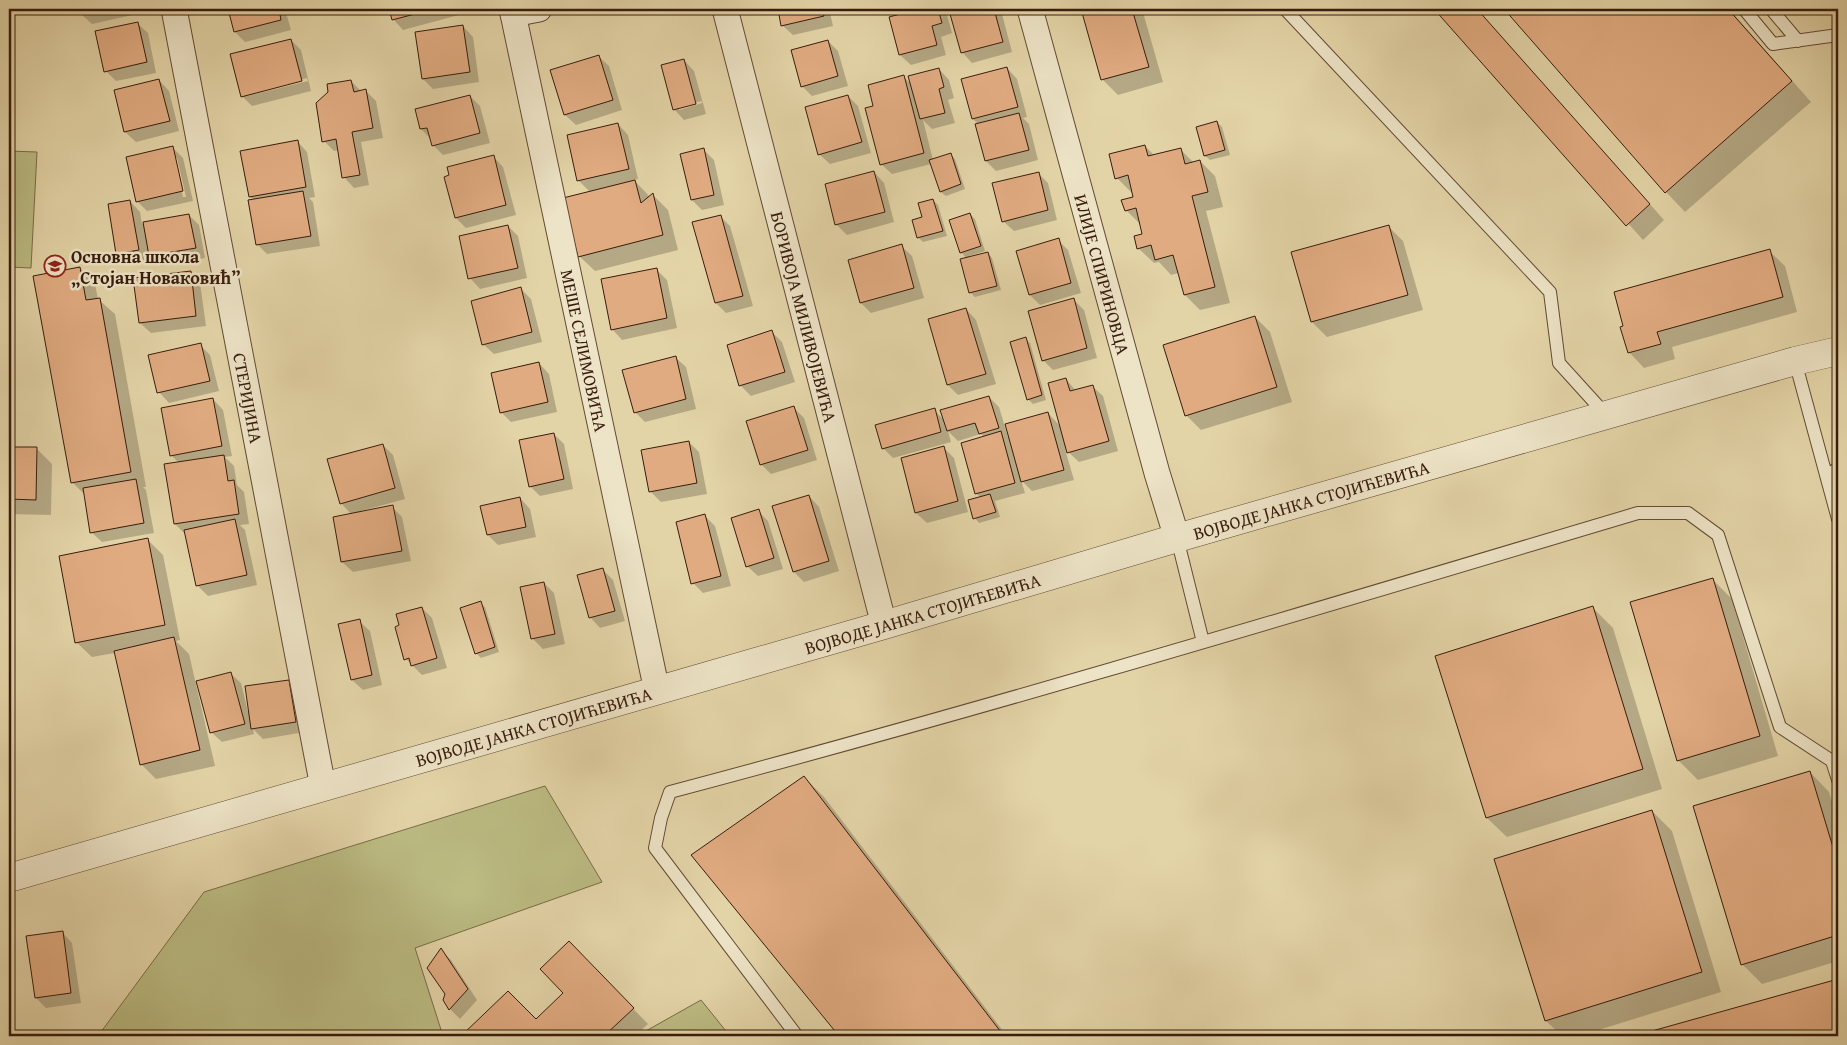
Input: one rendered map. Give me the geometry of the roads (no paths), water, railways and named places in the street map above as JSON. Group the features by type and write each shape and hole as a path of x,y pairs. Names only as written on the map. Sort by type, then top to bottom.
{"street":[{"name":"СТЕРИЈИНА","path":"174,9 323,787"},
{"path":"513,12 539,9"},
{"name":"БОРИВОЈА МИЛИВОЈЕВИЋА","path":"725,9 884,625"},
{"name":"ИЛИЈЕ СПИРИНОВЦА","path":"1030,9 1157,473 1177,538"},
{"name":"МЕШЕ СЕЛИМОВИЋА","path":"513,12 657,690"},
{"name":"ВОЈВОДЕ ЈАНКА СТОЈИЋЕВИЋА","path":"9,878 884,625 1177,538 1838,351"}],"lane":[{"path":"1285,9 1550,292 1560,363 1607,416"},
{"path":"1744,9 1774,44 1838,35"},
{"path":"1771,9 1798,40"},
{"path":"1795,362 1838,520"},
{"path":"1827,476 1838,468"},
{"path":"797,1036 655,848 661,818 670,792 832,749 1203,642 1638,513 1688,513 1718,535 1780,727 1832,761 1838,780"},
{"path":"1177,538 1203,642"}],"place":[{"name":"Основна школа „Стојан Новаковић”","path":"55,266"}]}
